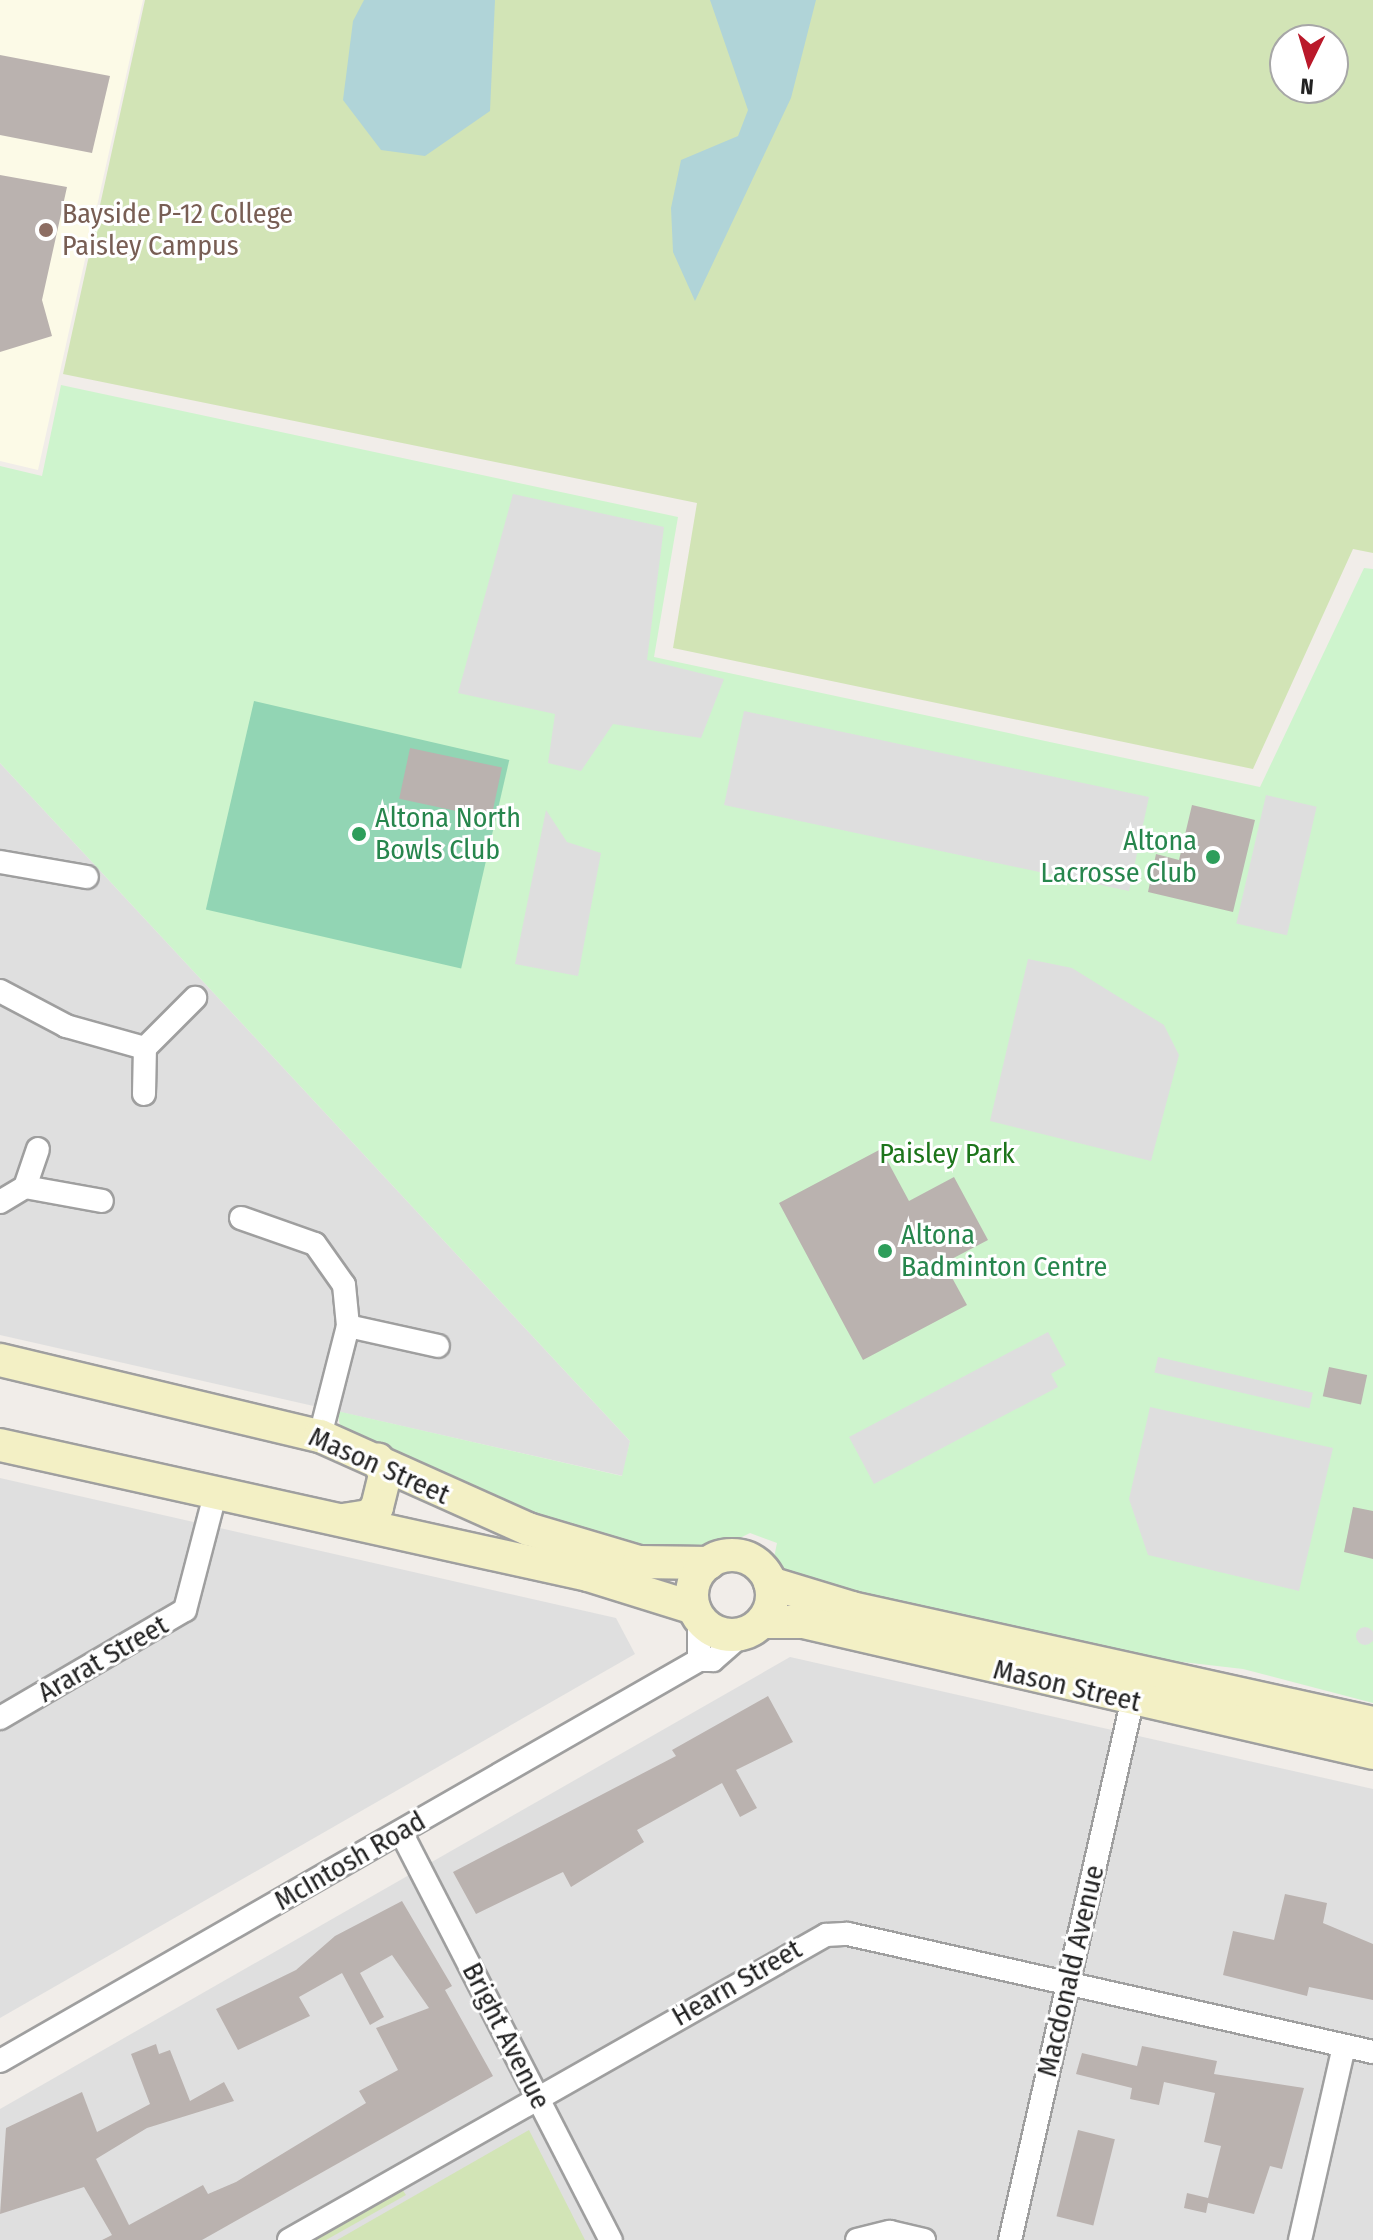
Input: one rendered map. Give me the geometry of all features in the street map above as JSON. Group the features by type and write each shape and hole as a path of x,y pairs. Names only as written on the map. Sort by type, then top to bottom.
{"street":[{"path":"0,862 87,877"},
{"path":"0,991 66,1026 145,1048"},
{"path":"144,1094 145,1048 195,998"},
{"path":"0,1202 25,1187 38,1149"},
{"path":"25,1187 102,1201"},
{"path":"241,1218 315,1244 344,1285 348,1326 320,1436"},
{"path":"348,1326 438,1346"},
{"name":"Mason Street","path":"0,1360 320,1436 528,1529 639,1562 709,1563"},
{"name":"Mason Street","path":"0,1445 215,1495 340,1519 588,1575 696,1612"},
{"path":"340,1519 369,1516 377,1507 385,1475 378,1460"},
{"name":"Ararat Street","path":"0,1718 185,1610 215,1495"},
{"path":"696,1612 714,1631 753,1627 770,1583 744,1557 709,1563 696,1578 696,1612 699,1660"},
{"name":"Mason Street","path":"770,1583 1279,1716 1373,1753"},
{"name":"Mason Street","path":"753,1627 803,1622 1132,1702 1373,1723"},
{"name":"McIntosh Road","path":"0,2061 699,1660 713,1660 753,1627"},
{"name":"Macdonald Avenue","path":"1010,2240 1132,1702"},
{"name":"Bright Avenue","path":"401,1832 611,2240"},
{"name":"Hearn Street","path":"289,2240 826,1935 848,1934 1373,2052"},
{"path":"1300,2240 1344,2046"},
{"path":"857,2240 890,2232 924,2240"}],"shaded area":[{"name":"Bayside P-12 College Paisley Campus","path":"0,0 143,0 38,470 0,461"},
{"path":"513,494 664,527 647,660 724,679 701,738 613,724 581,771 548,763 555,714 458,693"},
{"path":"744,711 1149,797 1129,891 724,805"},
{"path":"0,763 630,1441 623,1476 0,1335"},
{"path":"1266,795 1317,807 1287,935 1236,924"},
{"path":"546,810 567,842 601,853 578,976 515,964"},
{"path":"1028,959 1072,968 1164,1025 1179,1055 1151,1161 990,1121"},
{"path":"1048,1332 1066,1365 1051,1374 1058,1387 874,1484 849,1437"},
{"path":"1158,1357 1313,1393 1309,1408 1154,1373"},
{"path":"1150,1407 1333,1448 1299,1591 1148,1555 1129,1499"},
{"path":"0,1478 616,1618 635,1654 0,2018"},
{"path":"1365,1627 1374,1636 1365,1645 1356,1636"},
{"path":"790,1657 1373,1789 1373,2240 0,2240 0,2109"}],"green space":[{"path":"145,0 1373,0 1373,553 1353,549 1253,769 673,648 697,503 63,374"},
{"name":"Paisley Park","path":"61,385 678,517 654,657 1260,787 1364,568 1373,569 1373,1703 1243,1669 1165,1660 951,1613 937,1616 780,1577 772,1567 777,1543 750,1533 704,1556 610,1538 505,1507 340,1426 337,1411 622,1476 630,1441 0,763 0,466 42,476"},
{"name":"Altona North Bowls Club","path":"254,701 509,760 461,968 206,910"},
{"path":"529,2130 585,2240 337,2240"},
{"path":"402,2189 406,2195 326,2240 312,2240"}],"water":[{"path":"364,0 495,0 490,111 425,156 381,150 343,100 353,21"},
{"path":"710,0 816,0 791,98 695,301 673,252 671,208 681,160 738,136 748,110"}],"building":[{"path":"0,55 110,76 92,153 0,135"},
{"path":"0,175 67,187 42,300 52,336 0,352"},
{"path":"410,748 502,768 491,818 399,799"},
{"name":"Altona Lacrosse Club","path":"1192,805 1255,820 1233,912 1148,892 1156,854 1179,860"},
{"name":"Altona Badminton Centre","path":"881,1149 909,1201 954,1177 988,1240 944,1263 967,1305 863,1360 779,1203"},
{"path":"1329,1367 1367,1375 1361,1404 1323,1396"},
{"path":"1353,1507 1373,1511 1373,1559 1344,1552"},
{"path":"768,1696 793,1742 736,1770 757,1808 740,1817 722,1783 637,1830 644,1842 571,1887 563,1872 476,1914 453,1872 676,1756 672,1750"},
{"path":"1285,1894 1327,1903 1323,1923 1373,1944 1373,2000 1309,1987 1307,1996 1223,1975 1233,1931 1274,1940"},
{"path":"402,1901 452,1986 445,1990 493,2076 202,2240 102,2240 112,2235 84,2187 0,2214 6,2128 82,2092 97,2132 150,2104 131,2054 156,2044 159,2054 170,2050 190,2101 224,2082 234,2101 147,2128 96,2159 129,2225 203,2185 208,2194 236,2182 366,2103 359,2091 398,2070 376,2028 429,2008 392,1955 360,1973 384,2017 370,2025 342,1973 299,1997 310,2016 238,2050 216,2009 296,1970 335,1936"},
{"path":"1142,2046 1217,2061 1214,2074 1304,2088 1282,2169 1270,2166 1254,2214 1208,2203 1206,2213 1184,2208 1187,2193 1208,2198 1221,2146 1204,2142 1215,2093 1164,2082 1159,2105 1130,2099 1132,2088 1076,2074 1082,2053 1137,2066"},
{"path":"1078,2130 1115,2139 1093,2226 1056,2216"}],"place":[{"name":"Bayside P-12 College Paisley Campus","path":"46,230"},
{"name":"Altona North Bowls Club","path":"359,834"},
{"name":"Altona Lacrosse Club","path":"1213,857"},
{"name":"Altona Badminton Centre","path":"885,1251"}]}
